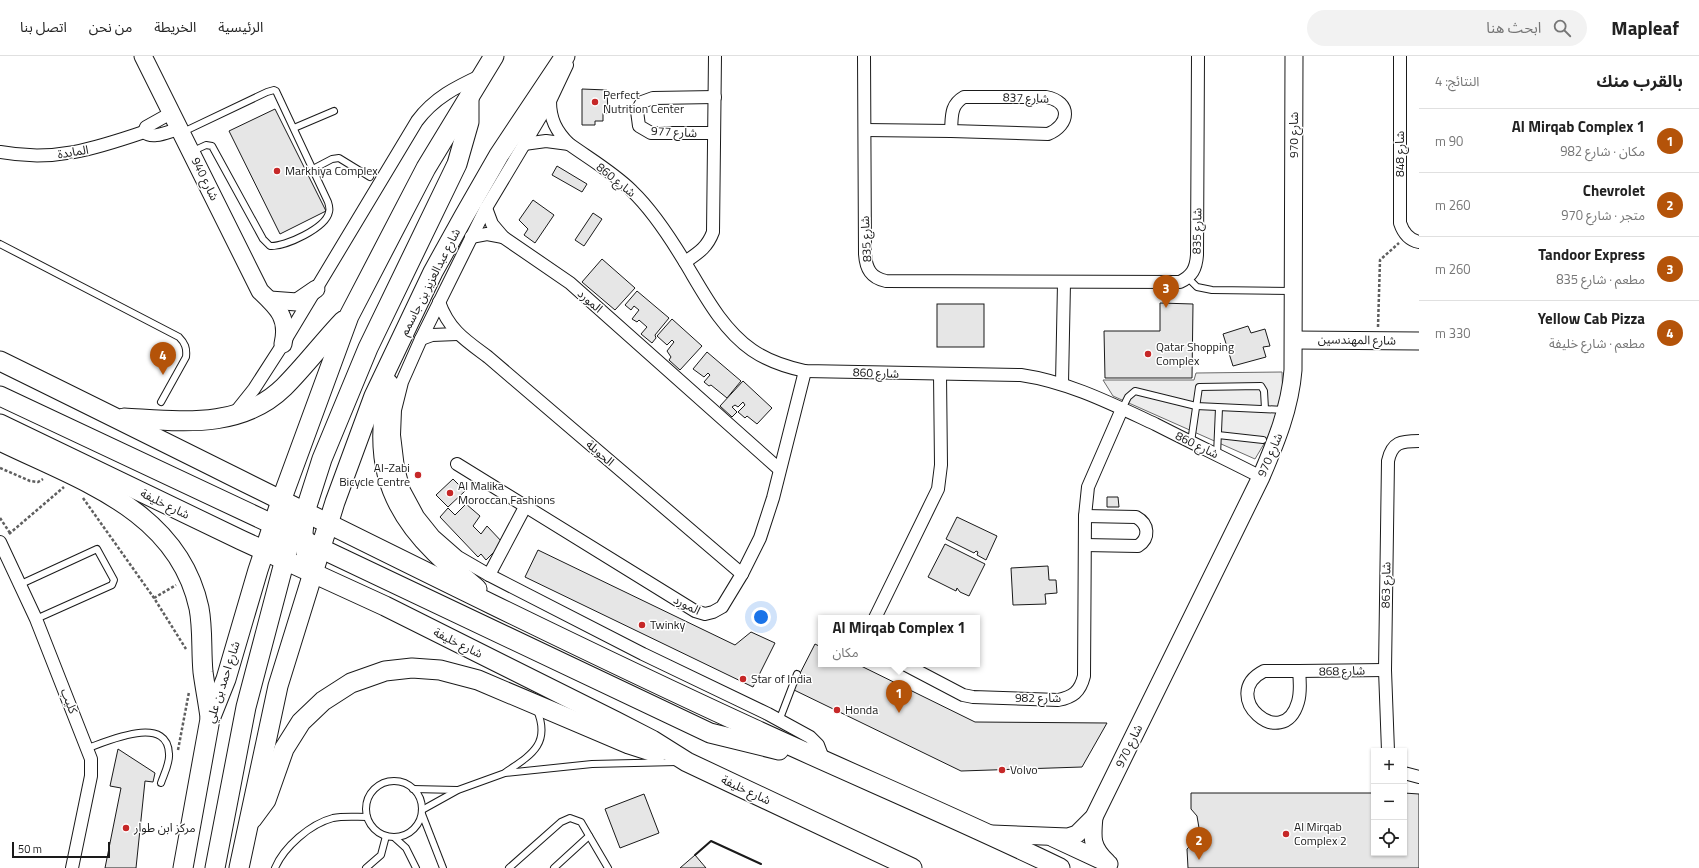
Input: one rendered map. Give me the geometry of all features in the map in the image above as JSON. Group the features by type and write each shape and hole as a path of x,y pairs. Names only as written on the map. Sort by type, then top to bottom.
{"main road":[{"path":"312,572 306,556 292,534 281,501 349,316 426,168 494,56"},
{"name":"شارع عبدالعزيز بن جاسمم","path":"328,524 374,396 413,336 433,272 499,155 564,56"},
{"path":"215,868 246,707 292,534 305,512 322,459 368,348 457,164 469,122 470,96"},
{"path":"116,418 204,421 230,418 265,402 283,388 349,316"},
{"path":"413,336 392,372 383,412 382,448 385,470 392,491 406,518 434,552 496,605"},
{"path":"0,361 328,524 746,725 824,761 992,834 1060,868"},
{"path":"0,396 710,734 824,761"},
{"name":"شارع خليفة","path":"0,424 312,572 652,740 687,762 912,868"},
{"path":"0,441 99,489 130,507 167,542 189,578 195,595 201,620 203,673 210,718"},
{"path":"265,551 292,534 328,524"},
{"path":"239,868 278,686 328,524"},
{"name":"شارع احمد بن علي","path":"183,868 210,718 226,678 265,551"},
{"path":"248,823 266,800 281,756 301,722 323,701 351,683 385,671 412,668 440,670 478,680 534,702 629,744 687,762"}],"street":[{"name":"شارع 940","path":"143,56 260,291 270,300 284,321 286,330 283,344"},
{"name":"شارع عبدالعزيز بن جاسمم","path":"490,575 458,557 434,536 418,516 404,490 398,468 394,435 395,410 413,336 439,302 486,208 550,101 571,56"},
{"name":"شارع 977","path":"685,262 703,251 709,243 713,232 715,56"},
{"name":"شارع 835","path":"864,56 865,254 866,265 871,274 886,281 1064,283 1180,282 1188,278 1196,265 1198,56"},
{"name":"شارع 970","path":"992,834 1053,838 1068,837 1077,834 1094,817 1261,477 1287,410 1291,392 1294,340 1294,56"},
{"name":"شارع 848","path":"1400,56 1400,223 1408,236"},
{"path":"230,418 254,390 283,344 416,121 426,107 452,89 482,75"},
{"name":"شارع 837","path":"865,130 1048,134 1060,127 1064,120 1064,108 1060,102 1046,96 964,97 955,105 953,110 951,131"},
{"name":"شارع 977","path":"714,133 651,133 639,126 637,111 642,102 653,98 715,97"},
{"name":"شارع 860","path":"550,101 550,113 560,136 568,144 632,191 657,221 716,312 735,335 752,350 786,367 805,371 1021,375 1062,383 1122,408 1261,477"},
{"name":"المايدة","path":"0,152 29,155 70,154 88,150 144,132 146,127 171,113"},
{"name":"المايدة","path":"144,132 150,136 180,130"},
{"name":"شارع 860","path":"524,144 546,141 568,144"},
{"name":"المورد","path":"486,208 492,224 503,237 570,284 779,469"},
{"name":"المورد","path":"471,237 487,234 503,237"},
{"path":"1408,236 1419,242"},
{"path":"1062,383 1064,283"},
{"path":"270,300 297,302 316,289"},
{"name":"الحويلة","path":"439,302 443,314 457,334 488,357 742,574"},
{"path":"413,336 457,334"},
{"name":"شارع المهندسين","path":"1294,340 1419,341"},
{"name":"المورد","path":"457,464 695,611 705,614 713,612 722,607 742,574 767,522 779,469 805,371"},
{"path":"876,615 938,489 941,465 940,374"},
{"name":"شارع 982","path":"909,667 949,689 973,697 1058,700 1074,695 1082,686 1084,676 1086,516 1089,483 1122,408"},
{"name":"شارع 863","path":"1388,748 1385,670 1388,461 1390,452 1394,446 1401,442 1419,441"},
{"path":"525,507 490,575 779,721 814,741 821,751 824,761"},
{"path":"1085,546 1138,546 1144,542 1147,534 1147,526 1143,521 1136,517 1086,516"},
{"name":"كليب","path":"2,540 36,619 88,748 92,767 91,776 72,868"},
{"name":"شارع 868","path":"1299,671 1299,697 1295,711 1283,721 1274,722 1257,716 1252,709 1248,695 1251,680 1255,675 1264,671 1385,670"},
{"path":"1407,774 1419,777"},
{"name":"شارع 970","path":"1094,817 1093,831 1095,849 1112,866"},
{"path":"1053,838 1112,866"}],"lane":[{"path":"180,130 274,90 278,94 328,202 329,213 321,224 314,229 281,246 270,246 263,239 212,146 206,145 191,152"},
{"path":"294,128 334,111"},
{"path":"313,169 337,157 370,177"},
{"path":"0,244 179,337 184,342 187,350 186,357 160,402"},
{"path":"1188,278 1197,287 1212,290 1294,291"},
{"path":"1191,442 1197,388 1200,386 1255,384 1263,388 1265,409"},
{"path":"1122,408 1128,397 1135,391 1196,406 1287,410"},
{"path":"1217,455 1219,408"},
{"path":"1218,435 1263,440"},
{"path":"20,584 97,549 114,580 112,585 36,619"},
{"path":"779,721 797,674"},
{"path":"505,773 532,754 540,742 541,720 534,702"},
{"path":"88,748 144,731 159,734 168,747 170,755 161,783"},
{"path":"395,838 411,832 416,826 422,812 458,790 505,773 592,764 687,762"},
{"path":"416,868 406,848 395,838 377,832 370,825 366,808 372,791 379,785 388,782 397,782 413,789 458,790"},
{"path":"413,789 420,799 422,812 443,868"},
{"path":"275,868 290,848 320,823 333,818 367,817"},
{"path":"509,868 565,819 575,819 581,822 608,868"},
{"path":"366,868 381,855 386,836"},
{"path":"554,868 589,836"}],"path":[{"path":"1378,341 1380,260 1408,236"},
{"path":"0,468 30,481 38,482 43,480 44,474"},
{"path":"60,482 70,487"},
{"path":"2,540 66,485"},
{"path":"79,494 154,598 187,651"},
{"path":"0,518 10,533"},
{"path":"154,598 189,578"},
{"path":"178,751 191,686"}],"shaded area":[{"path":"1282,372 1283,401 1268,437 1255,459 1113,396 1103,380 1194,380 1196,373"}],"building":[{"name":"Perfect Nutrition Center","path":"582,89 607,90 608,113 603,113 603,121 595,121 595,125 582,125"},
{"name":"Markhiya Complex","path":"275,109 326,211 280,234 229,131"},
{"path":"557,166 587,184 582,192 552,175"},
{"path":"533,200 554,215 535,243 524,235 528,229 519,220"},
{"path":"593,213 602,219 584,246 575,240"},
{"path":"602,259 635,288 615,310 582,282"},
{"path":"637,291 669,318 655,335 656,338 652,343 641,334 647,327 639,320 637,322 632,319 639,310 634,306 631,310 625,305"},
{"name":"Qatar Shopping Complex","path":"1160,303 1193,304 1192,378 1105,378 1104,331 1160,331"},
{"path":"937,304 984,304 984,347 937,347"},
{"path":"672,319 702,346 680,370 669,360 671,357 667,351 674,342 672,340 667,345 657,336"},
{"path":"1248,326 1251,333 1265,329 1270,346 1263,347 1266,357 1233,366 1223,334"},
{"path":"707,352 741,381 727,398 711,385 709,386 704,382 710,375 708,373 704,377 693,369"},
{"path":"743,381 772,408 757,424 747,416 745,418 738,412 745,405 743,402 738,407 735,405 732,407 737,412 732,417 720,406"},
{"name":"Al Malika Moroccan Fashions","path":"453,479 465,491 448,507 436,495"},
{"path":"1107,497 1118,497 1119,507 1107,507"},
{"path":"466,504 480,516 473,526 481,534 487,526 503,543 486,560 481,554 478,557 440,517 448,508 455,515"},
{"path":"957,517 997,536 986,560 977,555 978,552 976,551 974,553 946,539"},
{"path":"945,544 985,564 969,596 960,592 957,588 956,591 928,577"},
{"path":"538,550 735,645 751,632 775,643 753,687 525,577"},
{"path":"1048,566 1049,580 1056,580 1057,593 1045,594 1046,604 1013,605 1011,568"},
{"path":"815,644 818,646 818,667 863,667 975,722 1107,723 1082,767 961,771 792,689"},
{"name":"مركز ابن طوار","path":"118,749 155,773 153,782 145,781 136,868 105,868 121,788 110,786"},
{"name":"Al Mirqab Complex 2","path":"1191,793 1371,793 1371,856 1407,856 1407,793 1419,794 1419,868 1188,868 1187,849 1196,840 1199,828 1197,816 1191,809"},
{"path":"644,794 659,833 620,848 605,809"},
{"path":"695,855 706,868 680,868"}],"wall":[{"path":"695,855 711,841 761,864"}],"place":[{"name":"Perfect Nutrition Center","path":"595,102"},
{"name":"Markhiya Complex","path":"277,171"},
{"name":"Tandoor Express","path":"1166,308"},
{"name":"Qatar Shopping Complex","path":"1148,354"},
{"name":"Yellow Cab Pizza","path":"163,375"},
{"name":"Al-Zabi Bicycle Centre","path":"418,475"},
{"name":"Al Malika Moroccan Fashions","path":"450,493"},
{"name":"Twinky","path":"642,625"},
{"name":"Star of India","path":"743,679"},
{"name":"Honda","path":"837,710"},
{"name":"Al Mirqab Complex 1","path":"899,713"},
{"name":"Volvo","path":"1002,770"},
{"name":"مركز ابن طوار","path":"126,828"},
{"name":"Al Mirqab Complex 2","path":"1286,834"},
{"name":"Chevrolet","path":"1199,860"}]}
